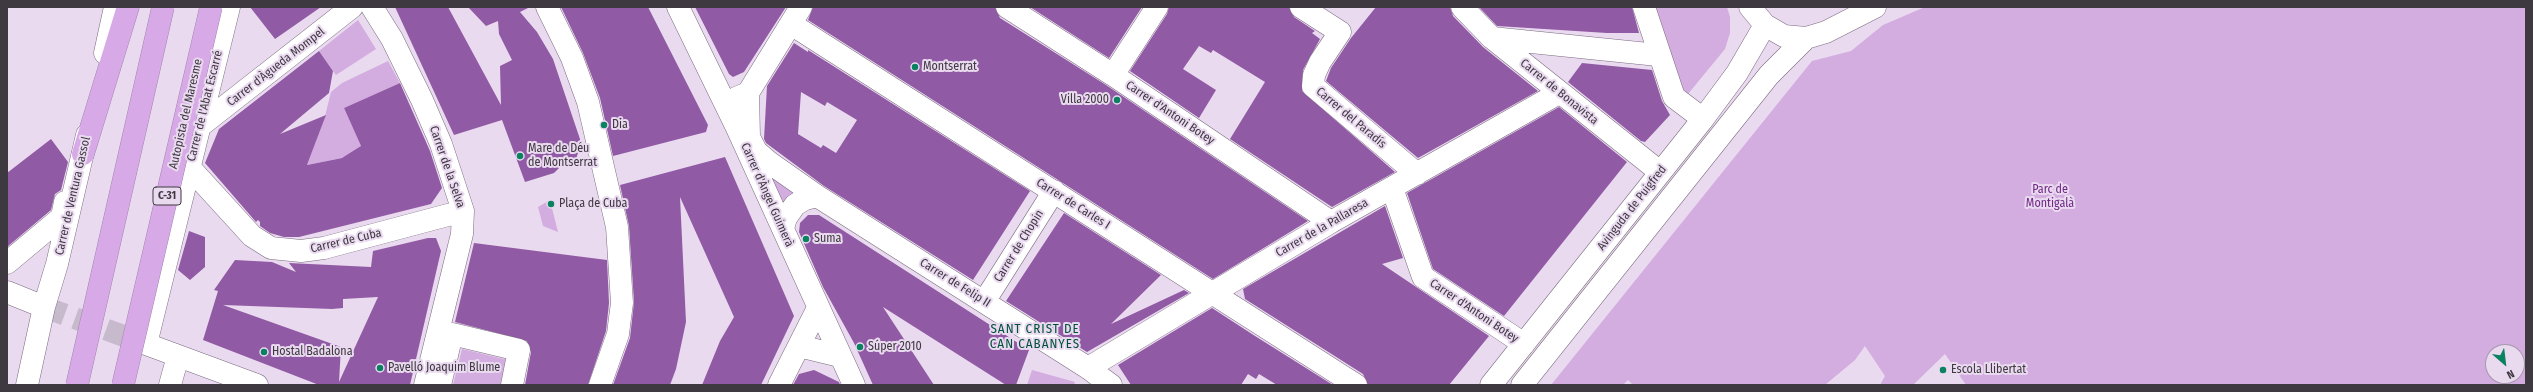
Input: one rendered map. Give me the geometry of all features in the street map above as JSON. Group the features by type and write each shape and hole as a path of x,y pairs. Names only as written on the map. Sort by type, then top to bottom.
{"highway":[{"path":"78,159 128,7"},
{"path":"77,385 163,7"},
{"name":"Autopista del Maresme","path":"123,385 211,7"}],"street":[{"name":"Carrer de Ventura Gassol","path":"27,385 44,307 58,264 78,159 115,7"},
{"name":"Carrer de l'Abat Escarré","path":"178,356 146,344 229,7"},
{"name":"Carrer d'Àgueda Mompel","path":"200,126 352,7"},
{"name":"Carrer de la Selva","path":"372,7 392,39 422,100 441,144 463,212 462,234 425,385"},
{"path":"547,7 572,58 588,102 617,227 622,303 618,334 600,385"},
{"name":"Carrer d'Àngel Guimerà","path":"678,7 783,228 854,385"},
{"name":"Carrer d'Antoni Botey","path":"1007,7 1113,75 1331,222"},
{"path":"1113,75 1157,7"},
{"name":"Carrer del Paradís","path":"1301,7 1340,32 1320,62 1314,75 1313,86 1417,174"},
{"name":"Carrer de Bonavista","path":"1462,7 1492,38 1559,93 1660,172"},
{"path":"1644,7 1658,55 1674,97 1702,119"},
{"path":"1750,7 1765,25 1784,36 1806,38 1826,32 1852,14 1875,7"},
{"path":"719,91 731,98 741,98 748,93 796,16"},
{"name":"Carrer de Carles I","path":"796,16 1054,191 1356,385"},
{"name":"Avinguda de Puigfred","path":"1492,385 1737,73 1765,25"},
{"path":"1492,38 1658,55"},
{"name":"Avinguda de Puigfred","path":"1522,385 1769,75 1806,38"},
{"name":"Carrer de Felip II","path":"748,93 749,137 756,152 817,196 984,302 1096,378"},
{"name":"Carrer de la Pallaresa","path":"1096,378 1210,292 1559,93"},
{"path":"7,263 62,217 78,159"},
{"name":"Carrer de Cuba","path":"189,167 252,236 262,244 276,249 302,251 324,248 463,212"},
{"name":"Carrer d'Antoni Botey","path":"1392,188 1423,277 1524,344"},
{"name":"Carrer de Chopin","path":"984,302 1054,191"},
{"path":"783,228 786,218 796,205 805,199 817,196"},
{"path":"7,292 44,307"},
{"path":"779,385 818,308"},
{"path":"440,385 452,334 519,350 512,385"},
{"path":"799,346 840,356"},
{"path":"170,385 178,356 257,385"}],"green space":[{"path":"1652,7 1727,7 1730,17 1730,33 1725,49 1688,94 1672,76"},
{"name":"Parc de Montigalà","path":"1925,7 2526,7 2526,385 1966,385 1945,354 1913,385 1880,385 1885,376 1865,346 1855,360 1825,385 1633,385 1628,380 1623,385 1551,385 1812,61 1851,51 1883,25"},
{"path":"358,20 376,49 336,75 319,51"},
{"path":"388,61 400,83 344,108 361,146 356,155 307,165 324,120 331,92 342,83"},
{"path":"778,173 805,191 782,211 767,182"},
{"path":"550,200 558,232 543,226 538,207"},
{"path":"462,349 508,360 503,385 453,385"},
{"path":"1032,370 1075,382 1074,385 1027,385"}],"building":[{"path":"250,7 321,7 275,39"},
{"path":"395,7 448,7 501,105 500,66 512,60 499,34 498,21 486,26 468,7 530,7 520,12 537,32 553,59 584,151 578,153 576,159 563,164 554,173 525,182 502,120 454,135"},
{"path":"561,7 648,7 708,125 706,132 613,156 600,98 583,53"},
{"path":"695,7 786,7 744,72 733,77 729,74"},
{"path":"813,7 995,7 1000,18 1106,85 1308,221 1213,279 808,20"},
{"path":"1030,7 1142,7 1109,58"},
{"path":"1169,7 1289,7 1294,17 1315,31 1312,33 1320,39 1303,70 1302,91 1395,172 1332,207 1230,139 1265,82 1213,50 1211,53 1199,46 1183,69 1216,90 1199,118 1130,71 1167,14"},
{"path":"1376,7 1450,7 1453,16 1483,47 1538,91 1418,158 1326,81 1331,68 1351,38"},
{"path":"1479,7 1632,7 1639,33 1607,33 1497,26"},
{"path":"794,43 808,52 808,50 1030,191 973,280 824,186 766,143 764,139 767,86","holes":["801,92 825,106 827,102 857,120 836,153 823,145 821,148 798,134"]},
{"path":"319,51 333,71 329,93 280,134 326,115 307,165 342,158 361,146 344,108 400,83 430,151 442,188 431,204 299,237 284,237 270,233 260,226 260,222 258,220 256,222 205,163 219,129"},
{"path":"1582,63 1652,70 1662,101 1670,115 1645,142 1641,141 1568,82"},
{"path":"1559,107 1627,162 1504,316 1433,269 1407,193"},
{"path":"51,139 68,162 61,190 55,194 51,210 7,247 7,173"},
{"path":"725,157 794,316 761,385 702,385 720,341 734,317 680,197 686,322 676,369 670,385 613,385 630,338 634,302 629,226 620,185"},
{"path":"1385,206 1403,258 1382,264 1489,336 1449,385 1368,385 1363,374 1245,299 1243,289"},
{"path":"1064,213 1161,275 1111,324 1184,290 1189,293 1087,352 1006,301"},
{"path":"808,215 819,215 1029,350 1016,385 1006,385 883,307 934,385 873,385 854,343 823,287 799,232 800,223"},
{"path":"189,231 205,237 205,267 190,280 178,270"},
{"path":"428,238 436,238 441,251 410,385 319,385 203,340 218,291 214,290 235,260 272,262 296,272 289,263 371,267 373,251","holes":["378,297 339,382 341,347 223,305 332,309 343,308 343,299"]},
{"path":"474,243 607,260 609,303 606,331 588,385 525,385 531,352 527,341 455,322"},
{"path":"1212,308 1333,385 1277,385 1259,374 1256,379 1248,374 1241,385 1131,385 1118,365"},
{"path":"814,370 839,382 840,385 793,385 799,374"}],"tunnel":[{"path":"44,307 146,344"}],"place":[{"name":"Montserrat","path":"915,67"},
{"name":"Villa 2000","path":"1117,100"},
{"name":"Dia","path":"604,125"},
{"name":"Mare de Déu de Montserrat","path":"520,156"},
{"name":"Plaça de Cuba","path":"551,204"},
{"name":"Suma","path":"806,239"},
{"name":"Súper 2010","path":"860,347"},
{"name":"Hostal Badalona","path":"264,352"},
{"name":"Pavelló Joaquim Blume","path":"380,368"},
{"name":"Escola Llibertat","path":"1943,370"}],"district":[{"name":"SANT CRIST DE CAN CABANYES","path":"1035,336"}]}
